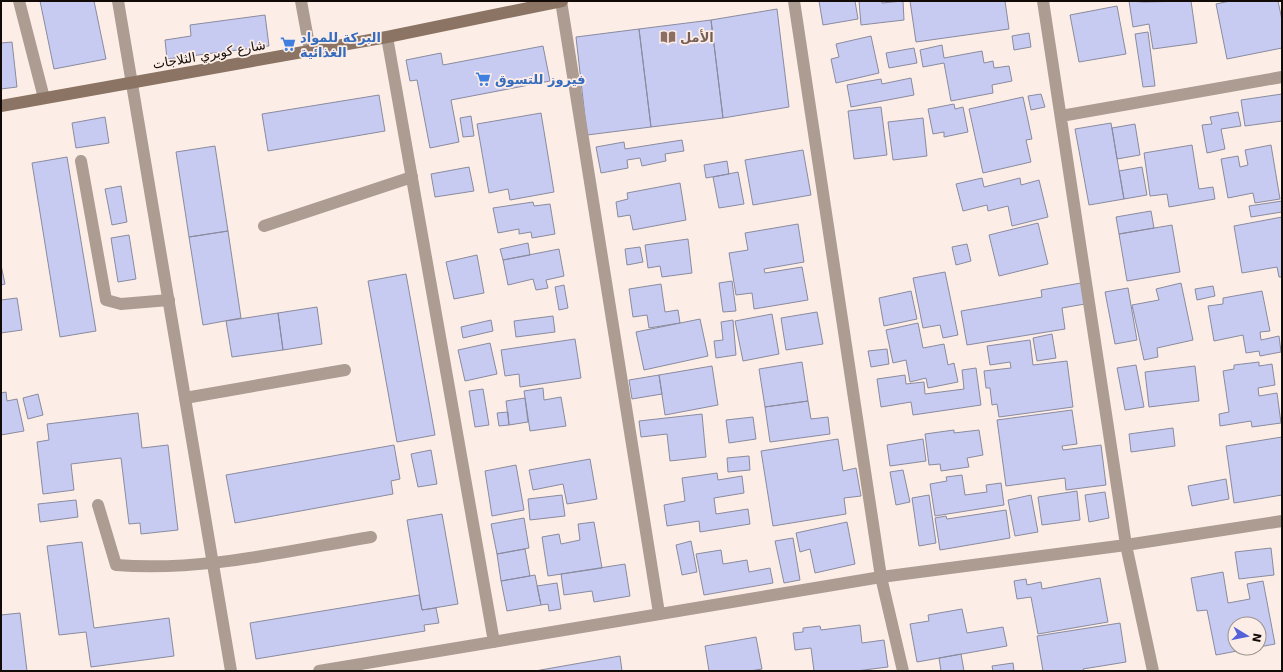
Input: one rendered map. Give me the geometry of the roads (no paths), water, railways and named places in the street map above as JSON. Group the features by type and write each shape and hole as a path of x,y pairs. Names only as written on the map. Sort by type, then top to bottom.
{"main road":[{"name":"شارع كوبري الثلاجات","path":"1,106 387,37 562,1"}],"street":[{"path":"19,1 44,98"},
{"path":"118,1 231,671"},
{"path":"302,1 310,50"},
{"path":"562,1 659,613"},
{"path":"794,1 881,577 903,671"},
{"path":"1043,1 1126,545 1153,671"},
{"path":"387,37 494,642"},
{"path":"1061,116 1282,77"},
{"path":"81,161 106,300 121,304 169,300"},
{"path":"264,226 412,177"},
{"path":"185,398 345,370"},
{"path":"98,505 116,565 144,567 213,563 371,537"},
{"path":"319,671 881,577 1126,545 1282,521"}],"place":[{"name":"الأمل","path":"668,37"},
{"name":"البركة للمواد الغذائية","path":"288,44"},
{"name":"فيروز للتسوق","path":"483,79"}]}
